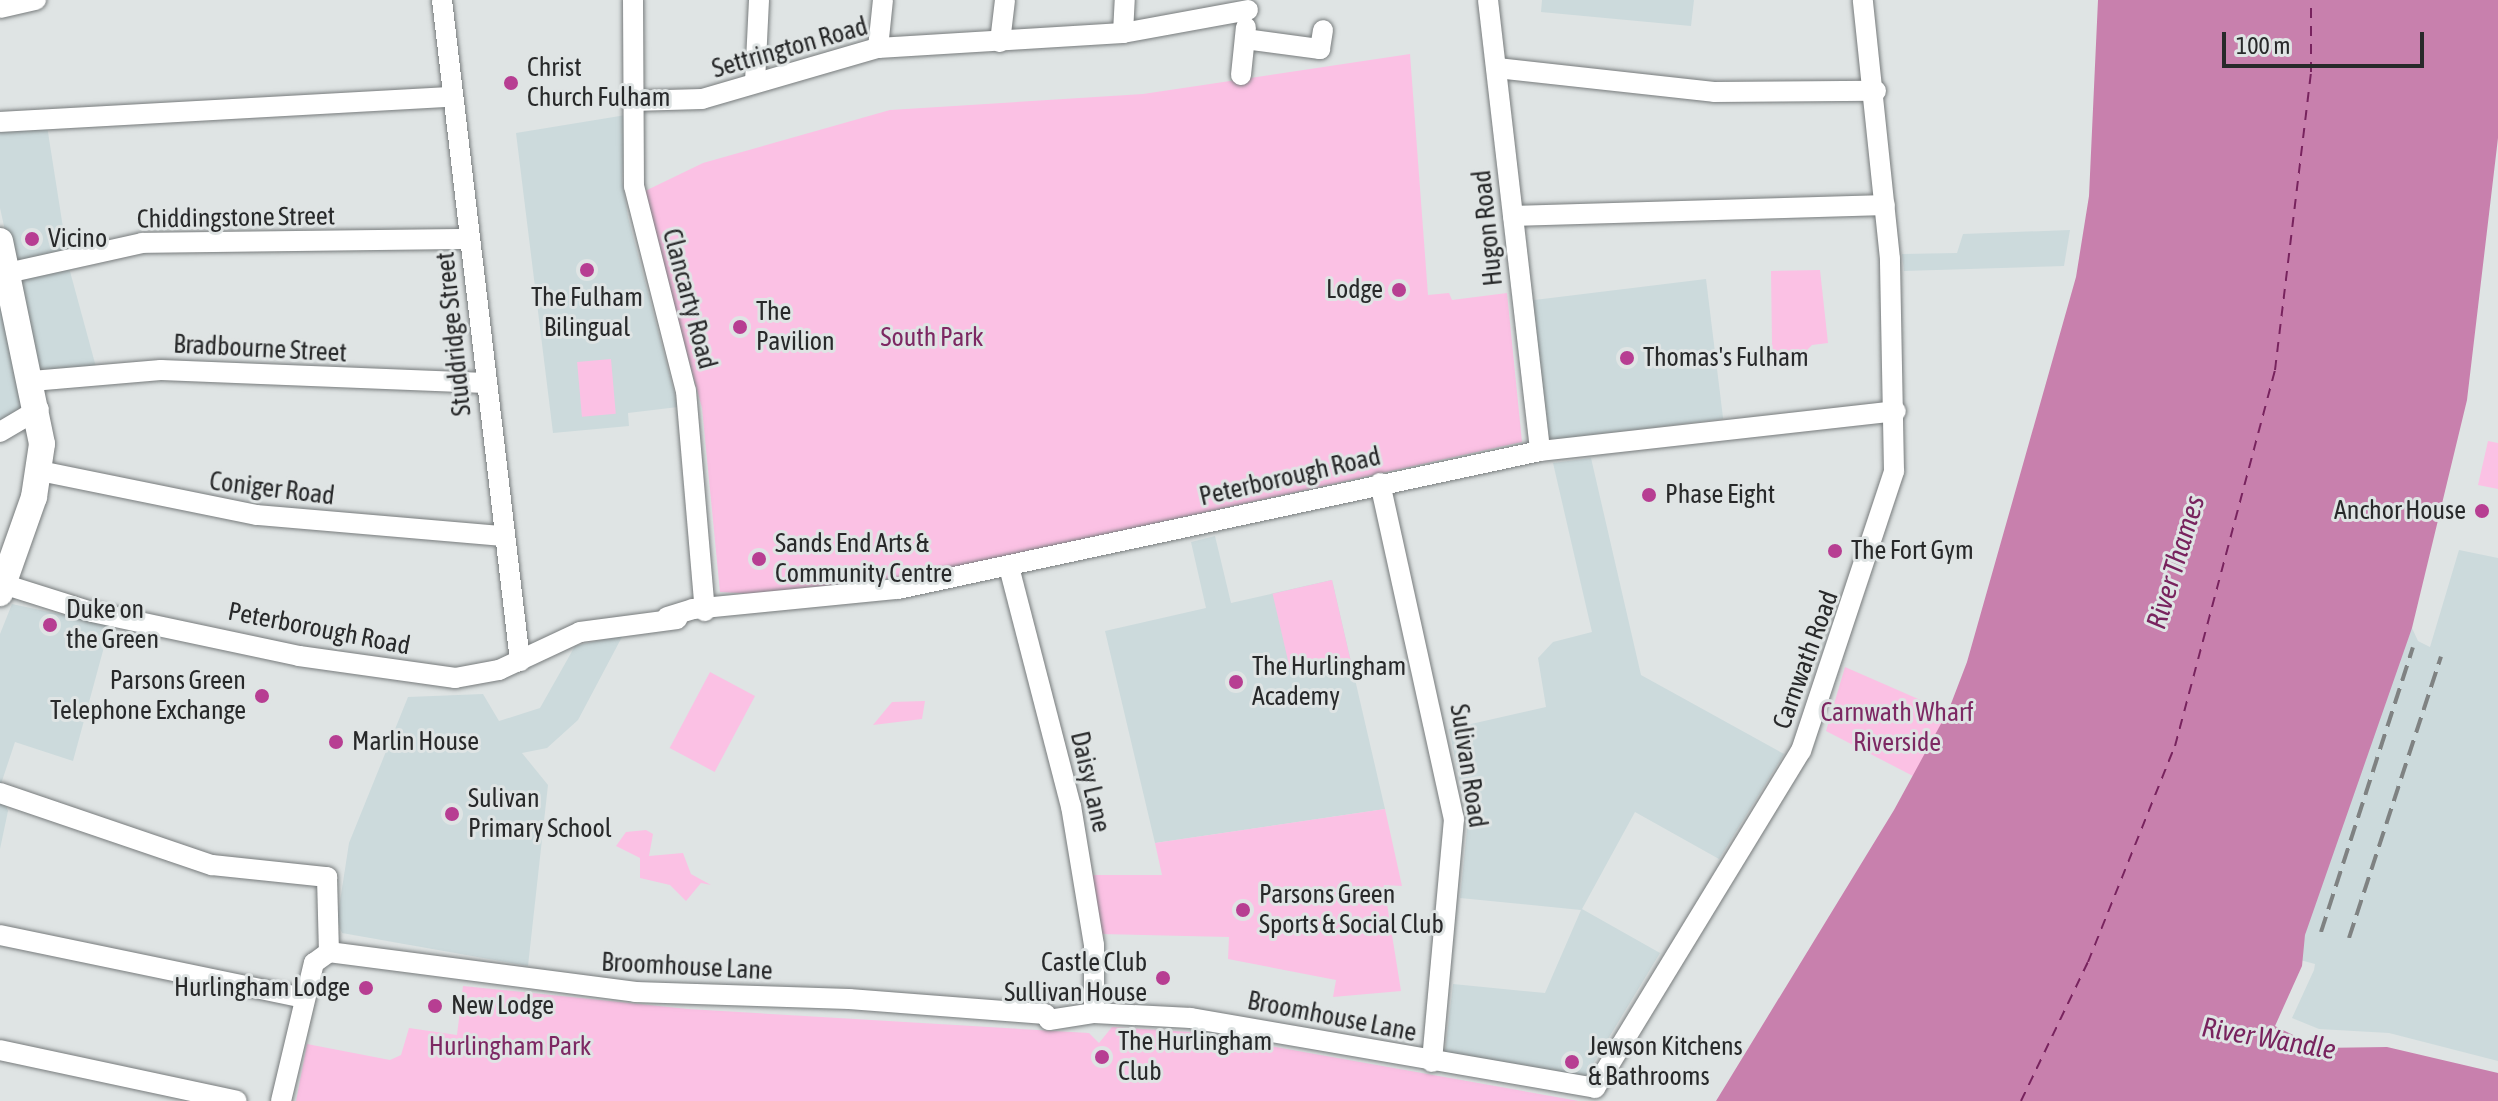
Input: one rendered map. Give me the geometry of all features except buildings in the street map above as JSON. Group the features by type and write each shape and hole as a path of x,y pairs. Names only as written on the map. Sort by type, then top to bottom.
{"main road":[{"path":"0,241 6,282 39,409 40,471 2,589"}],"street":[{"path":"0,8 36,0"},
{"name":"Studdridge Street","path":"442,0 448,97 470,239 502,536 520,661"},
{"name":"Clancarty Road","path":"633,0 634,186 686,391 702,611"},
{"path":"755,82 759,0"},
{"path":"878,48 883,0"},
{"path":"1000,42 1005,0"},
{"path":"1123,33 1125,0"},
{"name":"Hugon Road","path":"1488,0 1540,451"},
{"name":"Carnwath Road","path":"1589,1090 1598,1085 1810,732 1894,471 1896,411 1885,205 1876,91 1863,0"},
{"path":"1241,75 1249,5"},
{"name":"Settrington Road","path":"632,101 686,103 878,48 1123,33 1249,5"},
{"path":"1245,39 1320,49 1323,30"},
{"path":"1497,68 1699,91 1876,91"},
{"path":"0,122 448,97"},
{"path":"1513,216 1885,205"},
{"name":"Chiddingstone Street","path":"6,282 142,243 470,239"},
{"name":"Bradbourne Street","path":"32,381 161,370 486,383"},
{"path":"0,432 39,409"},
{"name":"Peterborough Road","path":"2,589 92,612 371,670 455,678 520,661 580,632 702,611 898,589 1540,451 1896,411"},
{"name":"Coniger Road","path":"40,471 243,513 502,536"},
{"name":"Sulivan Road","path":"1380,483 1454,819 1432,1062"},
{"name":"Daisy Lane","path":"1009,567 1071,806 1094,945 1094,1013"},
{"path":"0,793 212,865 327,877 329,952 317,957 303,998 281,1101"},
{"path":"0,935 303,998"},
{"name":"Broomhouse Lane","path":"329,952 635,992 849,999 1054,1014 1191,1018 1589,1090"},
{"path":"0,1050 145,1092 237,1101"}],"shaded area":[{"path":"1542,0 1694,0 1691,26 1541,12"},
{"name":"The Fulham Bilingual","path":"626,115 622,180 628,217 678,407 628,413 629,426 553,433 516,133"},
{"path":"47,126 67,253 21,265 11,257 0,208 0,127"},
{"path":"2070,230 2064,266 1904,271 1902,254 1957,253 1963,234"},
{"path":"68,264 96,367 49,374 39,369 16,284 23,273"},
{"name":"Thomas's Fulham","path":"1706,279 1723,419 1549,440 1532,300"},
{"path":"0,302 24,411 0,427"},
{"path":"1591,458 1641,675 1784,754 1719,859 1635,812 1582,909 1660,953 1585,1077 1445,1053 1453,984 1545,993 1581,910 1460,898 1468,820 1449,729 1546,707 1538,658 1553,642 1592,632 1553,463"},
{"name":"The Hurlingham Academy","path":"1215,536 1231,603 1332,580 1385,809 1155,843 1105,631 1206,608 1191,542"},
{"path":"2459,550 2498,558 2498,1061 2389,1033 2319,1029 2292,1018 2314,970 2315,964 2300,960 2378,639 2402,646 2412,628 2418,641 2430,647"},
{"path":"12,604 110,625 73,761 15,742 0,787 0,634"},
{"name":"Sulivan Primary School","path":"623,635 578,720 547,748 522,753 548,785 528,966 342,933 337,921 349,843 408,697 483,694 499,721 540,708 575,646"},
{"path":"0,787 8,811 0,849"}],"green space":[{"name":"South Park","path":"1410,54 1428,295 1449,293 1452,300 1507,293 1522,442 926,574 755,594 720,592 702,408 643,192 703,163 890,110 1143,94"},
{"path":"1820,270 1828,343 1812,345 1802,355 1766,357 1772,343 1771,271"},
{"path":"611,359 616,414 582,417 577,362"},
{"path":"2488,441 2498,443 2498,489 2478,485"},
{"path":"1332,580 1351,661 1291,675 1273,594"},
{"name":"Carnwath Wharf Riverside","path":"1845,667 1948,712 1913,776 1826,731"},
{"path":"710,672 755,696 715,772 670,748"},
{"path":"925,701 922,719 873,725 892,702"},
{"name":"Parsons Green Sports & Social Club","path":"1385,809 1402,886 1384,885 1401,991 1333,997 1336,980 1228,959 1229,937 1101,934 1092,875 1162,875 1155,843"},
{"path":"646,830 653,834 649,856 683,853 691,874 711,885 701,883 686,901 670,885 640,878 640,858 616,846 626,832"},
{"name":"Hurlingham Park","path":"463,986 688,1009 1089,1033 1099,1043 1112,1027 1191,1032 1579,1101 296,1101 307,1044 390,1060 401,1055 409,1028 457,1035"}],"water":[{"path":"2098,0 2498,0 2498,138 2467,400 2412,628 2305,935 2302,966 2275,1026 2319,1048 2387,1047 2498,1073 2498,1101 1716,1101 1894,810 1949,709 1967,662 2076,277 2089,196"}],"ferry route":[{"path":"2021,1101 2088,962 2175,746 2275,370 2311,72 2311,0"}],"railway":[{"path":"2321,932 2413,648"},
{"path":"2349,938 2441,657"}],"place":[{"name":"Christ Church Fulham","path":"511,83"},
{"name":"Vicino","path":"32,239"},
{"name":"The Fulham Bilingual","path":"587,270"},
{"name":"Lodge","path":"1399,290"},
{"name":"The Pavilion","path":"740,327"},
{"name":"Thomas's Fulham","path":"1627,358"},
{"name":"Phase Eight","path":"1649,495"},
{"name":"Anchor House","path":"2482,511"},
{"name":"The Fort Gym","path":"1835,551"},
{"name":"Sands End Arts & Community Centre","path":"759,559"},
{"name":"Duke on the Green","path":"50,625"},
{"name":"The Hurlingham Academy","path":"1236,682"},
{"name":"Parsons Green Telephone Exchange","path":"262,696"},
{"name":"Marlin House","path":"336,742"},
{"name":"Sulivan Primary School","path":"452,814"},
{"name":"Parsons Green Sports & Social Club","path":"1243,910"},
{"name":"Castle Club Sullivan House","path":"1163,978"},
{"name":"Hurlingham Lodge","path":"366,988"},
{"name":"New Lodge","path":"435,1006"},
{"name":"The Hurlingham Club","path":"1102,1057"},
{"name":"Jewson Kitchens & Bathrooms","path":"1572,1062"}],"water label":[{"name":"River Thames","path":"2175,562"},
{"name":"River Wandle","path":"2269,1038"}]}
